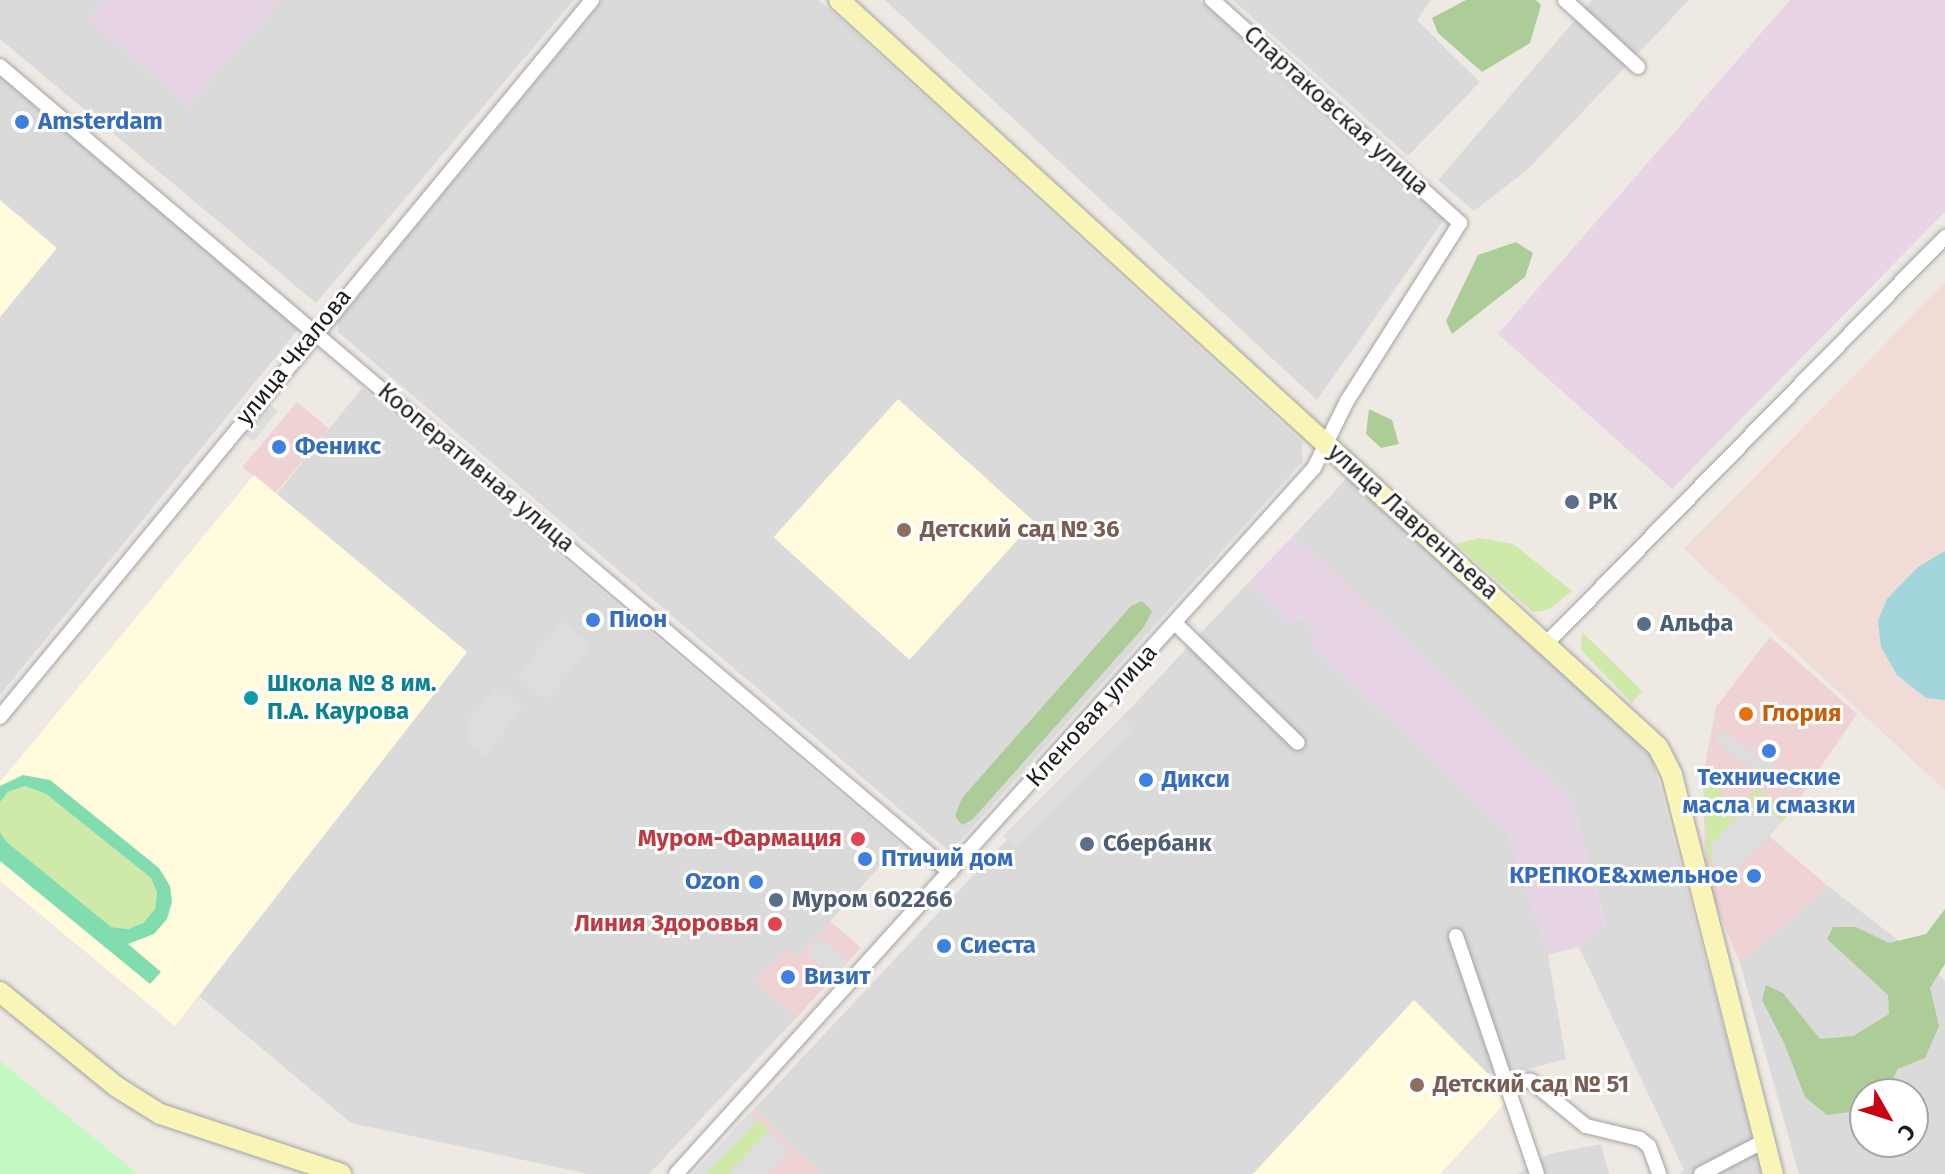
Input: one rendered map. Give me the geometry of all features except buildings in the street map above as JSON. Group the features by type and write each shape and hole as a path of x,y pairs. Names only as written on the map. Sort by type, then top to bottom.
{"street":[{"name":"улица Чкалова","path":"0,717 592,0"},
{"name":"улица Лаврентьева","path":"839,0 1658,747 1672,775 1773,1174"},
{"name":"Спартаковская улица","path":"1212,0 1460,223"},
{"path":"1565,0 1638,67"},
{"name":"Кооперативная улица","path":"0,66 950,872"},
{"name":"Кленовая улица","path":"676,1174 1314,468 1347,401 1460,223"},
{"path":"1547,643 1945,237"},
{"path":"1176,624 1298,743"},
{"path":"1456,936 1537,1174"},
{"path":"0,992 117,1087 160,1114 341,1174"},
{"path":"1507,1080 1531,1081 1586,1126 1640,1139 1649,1146 1659,1174"},
{"path":"1701,1174 1764,1141"}],"shaded area":[{"path":"0,0 104,0 88,19 188,106 281,0 574,0 316,303 0,39"},
{"path":"104,0 281,0 188,106 88,19"},
{"path":"603,0 819,0 1302,442 1303,461 950,852 338,332 338,321"},
{"path":"885,0 1200,0 1445,218 1317,400"},
{"path":"1233,0 1431,0 1417,20 1480,82 1408,156"},
{"path":"1592,0 1689,0 1527,170 1474,211 1438,180"},
{"path":"1790,0 1945,0 1945,212 1672,489 1498,334"},
{"path":"0,77 300,327 0,695"},
{"path":"0,200 57,248 0,317"},
{"path":"1945,283 1945,790 1684,549"},
{"path":"362,388 900,844 797,958 756,981 797,1017 649,1174 589,1174 351,1123 199,996 467,652 277,494"},
{"name":"Детский сад № 36","path":"898,399 1034,521 910,660 774,537"},
{"path":"297,402 329,429 275,494 242,467"},
{"path":"269,404 278,411 254,442 245,435"},
{"path":"254,475 467,652 175,1026 0,881 0,782"},
{"path":"1348,477 1650,750 1762,1174 1680,1174 1684,1170 1579,947 1606,926 1572,799 1294,535"},
{"path":"1294,535 1572,799 1606,927 1579,947 1548,955 1508,834 1313,647 1310,639 1317,631 1301,615 1291,625 1248,583"},
{"path":"1248,583 1291,624 1300,615 1317,631 1313,647 1508,834 1548,955 1566,1059 1514,1073 1487,1073 1414,1000 1253,1174 817,1174 818,1171 754,1109"},
{"path":"563,621 592,645 546,701 517,676"},
{"path":"1770,637 1857,714 1790,812 1769,836 1828,886 1740,963 1714,901 1705,861 1703,776 1716,707"},
{"path":"496,686 523,708 484,756 464,740 471,731 464,725"},
{"path":"1122,717 1134,729 1015,848 1003,836"},
{"path":"1722,730 1797,782 1789,794 1714,741"},
{"path":"1754,799 1783,821 1719,889 1711,845"},
{"path":"1828,886 1929,964 1945,981 1945,1174 1799,1174 1740,963"},
{"path":"830,921 861,948 797,1017 756,981 785,948 797,958"},
{"path":"819,937 847,960 834,976 806,953"},
{"name":"Детский сад № 51","path":"1414,1000 1511,1097 1440,1174 1253,1174"},
{"path":"754,1109 819,1172 817,1174 693,1174"},
{"path":"750,1112 758,1120 706,1174 693,1174"},
{"path":"769,1130 791,1151 768,1174 728,1174"},
{"path":"1601,1144 1609,1174 1518,1174 1549,1154"}],"green space":[{"path":"1466,0 1536,0 1541,5 1530,43 1482,72 1438,33 1432,18"},
{"path":"1516,242 1533,253 1525,277 1452,334 1446,321 1478,255"},
{"path":"1369,409 1392,420 1399,444 1381,448 1366,434"},
{"path":"1479,538 1513,544 1572,591 1548,610 1533,612 1456,544"},
{"path":"1142,601 1152,611 1144,627 972,820 962,825 955,816 962,798 1131,606"},
{"path":"1582,632 1642,691 1632,703 1581,650"},
{"path":"23,775 50,780 159,868 170,886 172,902 167,919 154,934 128,944 161,972 150,984 0,861 0,832 7,842 111,927 128,929 143,923 155,909 157,893 151,878 46,794 25,786 8,792 0,802 0,786"},
{"path":"1703,776 1721,792 1729,820 1757,788 1790,812 1783,821 1753,799 1711,845 1713,859 1708,862"},
{"path":"25,786 46,794 151,878 157,893 155,909 143,923 128,929 110,927 7,842 0,832 0,802 8,792"},
{"path":"1945,909 1945,964 1930,988 1939,1026 1925,1058 1898,1069 1893,1078 1849,1078 1849,1112 1827,1115 1805,1097 1784,1043 1762,1000 1766,985 1783,993 1820,1039 1853,1036 1889,1014 1888,995 1827,939 1833,927 1856,927 1889,943 1926,934"},
{"path":"0,1061 138,1174 0,1174"},
{"path":"758,1120 769,1130 728,1174 706,1174"}],"water":[{"path":"1945,551 1945,700 1926,698 1897,675 1881,647 1878,621 1887,599 1918,567"}],"place":[{"name":"Amsterdam","path":"22,122"},
{"name":"Феникс","path":"279,447"},
{"name":"РК","path":"1572,502"},
{"name":"Детский сад № 36","path":"904,530"},
{"name":"Пион","path":"593,620"},
{"name":"Альфа","path":"1644,624"},
{"name":"Школа № 8 им. П.А. Каурова","path":"251,698"},
{"name":"Глория","path":"1746,714"},
{"name":"Технические масла и смазки","path":"1769,751"},
{"name":"Дикси","path":"1146,780"},
{"name":"Муром-Фармация","path":"858,839"},
{"name":"Сбербанк","path":"1087,844"},
{"name":"Птичий дом","path":"865,859"},
{"name":"КРЕПКОЕ&хмельное","path":"1754,876"},
{"name":"Ozon","path":"756,882"},
{"name":"Муром 602266","path":"776,900"},
{"name":"Линия Здоровья","path":"775,924"},
{"name":"Сиеста","path":"944,946"},
{"name":"Визит","path":"788,977"},
{"name":"Детский сад № 51","path":"1417,1085"}]}
